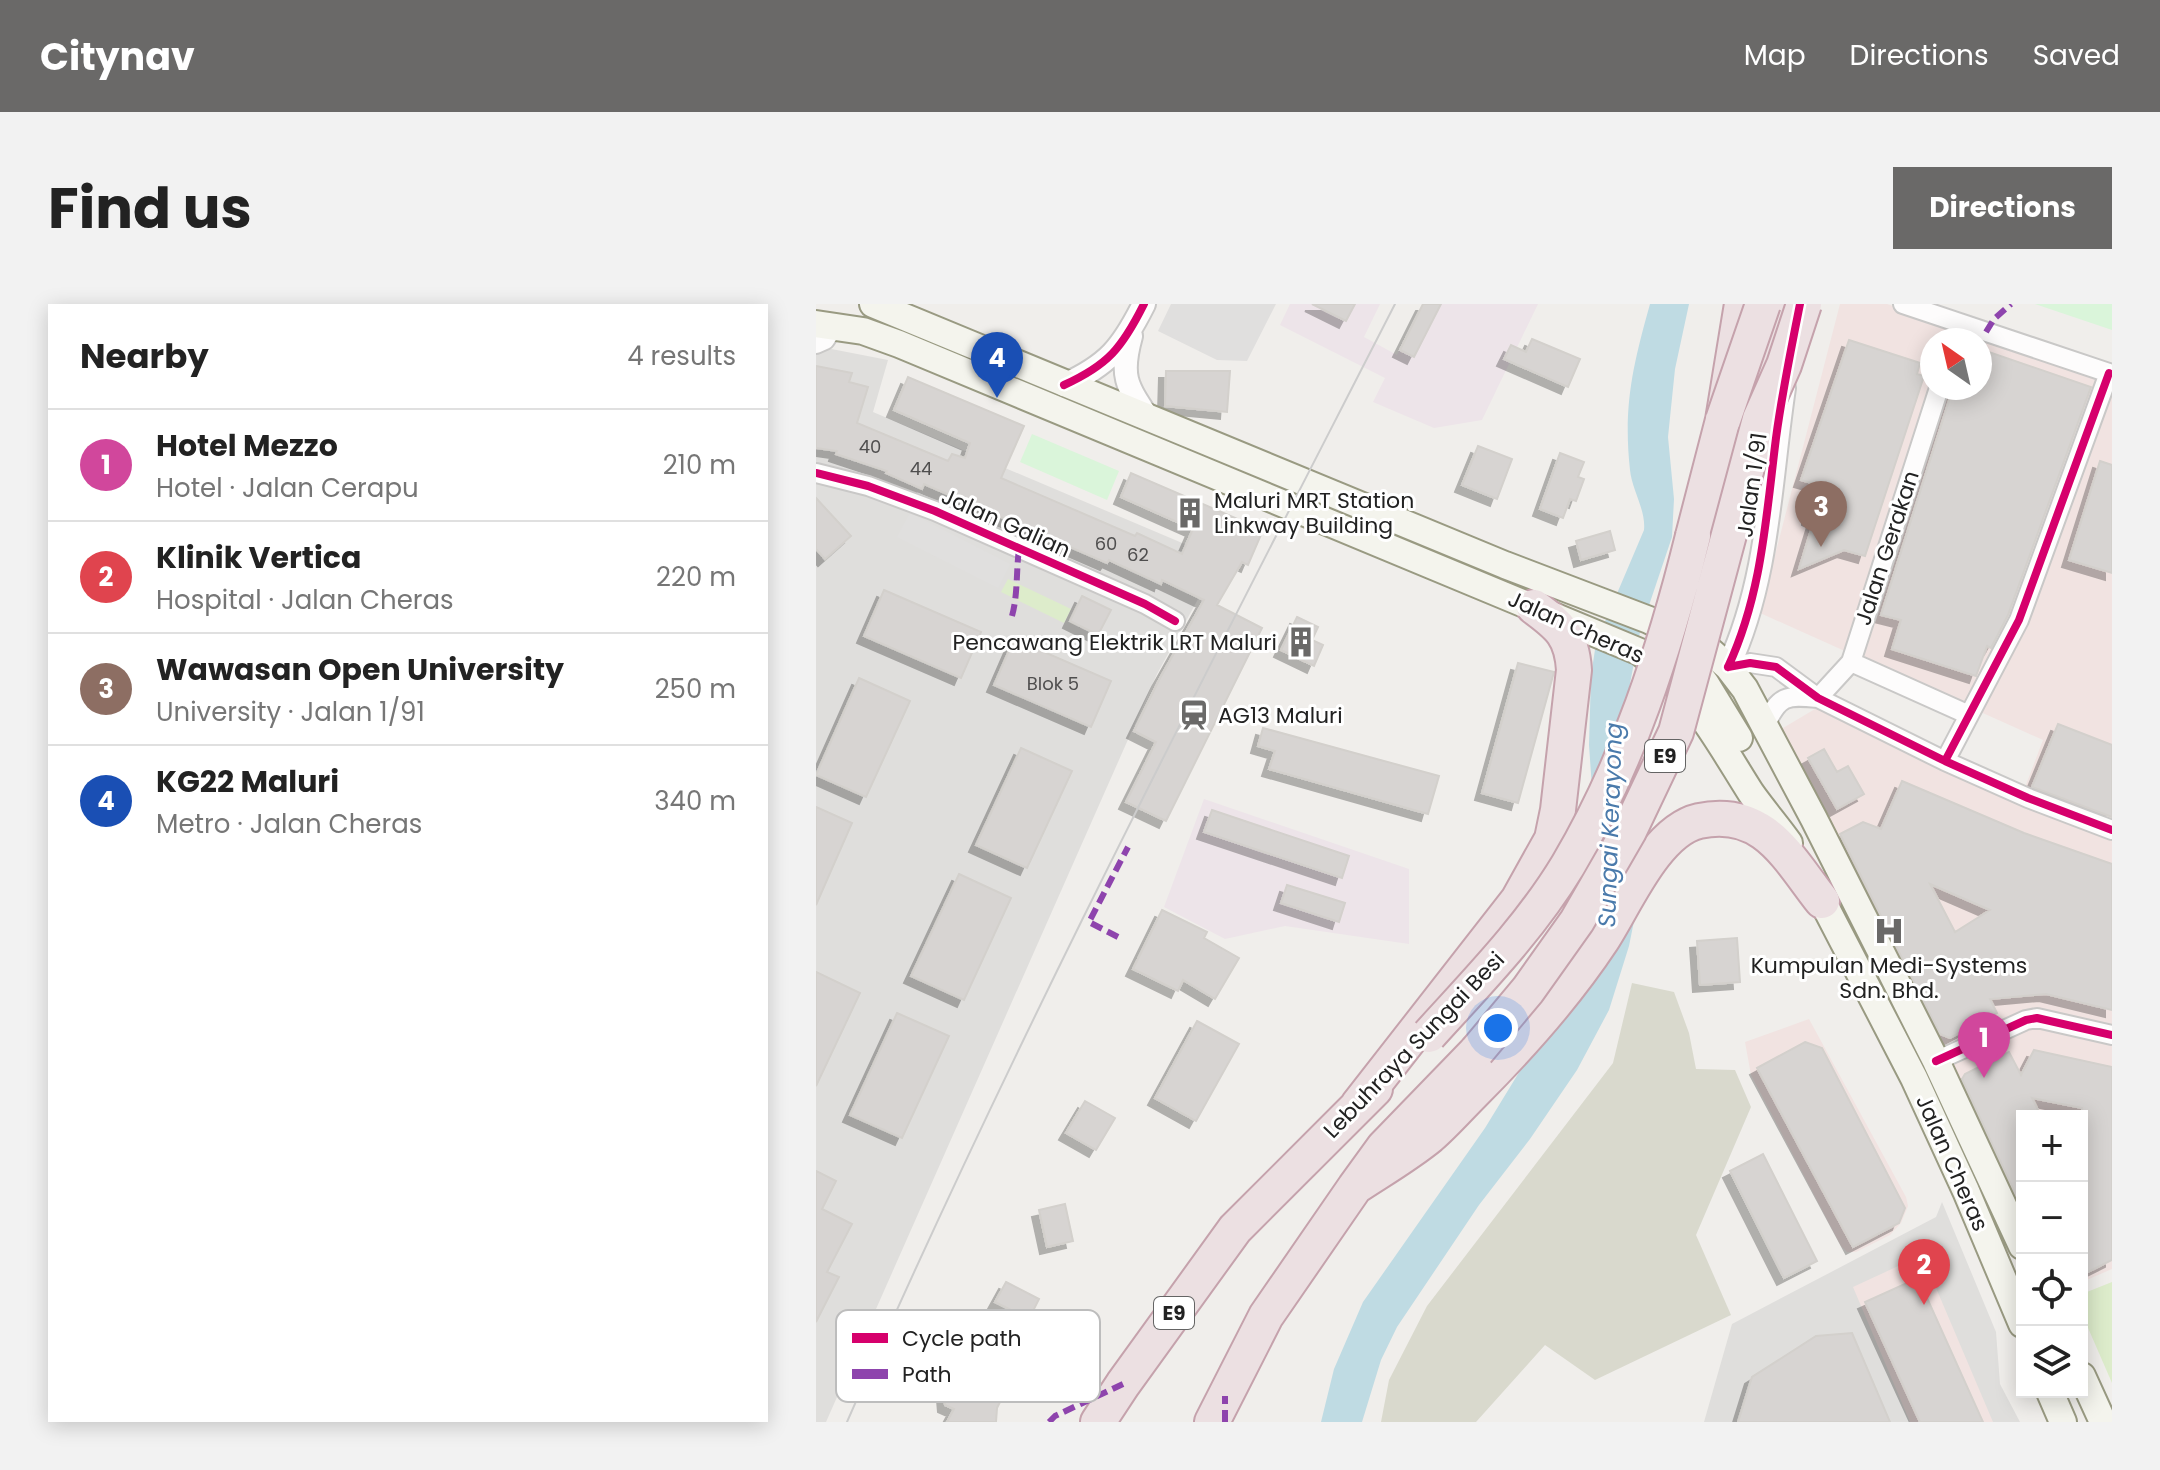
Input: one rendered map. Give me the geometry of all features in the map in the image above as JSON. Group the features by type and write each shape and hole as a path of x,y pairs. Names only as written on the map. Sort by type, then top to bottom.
{"highway":[{"name":"Lebuhraya Sungai Besi","path":"1098,1422 1235,1229 1429,1035 1505,952 1567,866 1620,766 1673,615 1723,420 1744,304"},
{"name":"E9","path":"1723,420 1763,304"},
{"name":"E9","path":"1760,419 1774,339 1784,304"},
{"name":"Lebuhraya Sungai Besi","path":"1212,1422 1266,1316 1355,1187 1384,1147 1488,1059 1528,990 1577,921 1629,831 1676,732 1760,419 1784,365 1802,304"},
{"path":"1358,1105 1518,900 1552,839 1574,670 1573,650 1557,624 1534,607"},
{"path":"1488,1059 1570,984 1668,838 1696,821 1727,820 1755,826 1769,834 1822,901"}],"main road":[{"name":"Jalan Cheras","path":"873,304 1597,602 1652,621 1709,650 1728,667 1745,689 1765,726 1936,1061 2016,1233"},
{"name":"Jalan Cheras","path":"826,325 863,331 899,344 1577,624 1640,652 1669,675 1695,687 1769,788 1796,852 1914,1078 2016,1310"},
{"path":"1652,621 1675,617 1693,606"},
{"path":"1685,638 1684,649 1695,687 1728,667"},
{"path":"2088,1389 2103,1422"},
{"path":"2053,1398 2063,1422"}],"street":[{"name":"Jalan 1/91","path":"1685,638 1715,521 1744,304"},
{"name":"Jalan 1/91","path":"1728,667 1753,604 1784,384 1802,304"},
{"path":"1903,304 1949,328"},
{"path":"1064,385 1101,366 1113,355 1140,312"},
{"path":"1140,312 1124,365 1124,376 1128,389 1148,418"},
{"name":"Jalan Cheras","path":"816,344 825,340 826,325"},
{"path":"1945,761 2019,620 2110,374 1992,342"},
{"name":"Jalan Gerakan","path":"1818,698 1851,662 1935,400"},
{"name":"Jalan Galian","path":"816,473 868,486 935,511 1133,598 1175,621"},
{"path":"1851,662 1969,715"},
{"path":"1728,667 1750,663 1776,667 1818,698 1945,761 2028,798 2112,830"},
{"path":"1765,726 1780,701 1791,696 1818,698"},
{"path":"1936,1061 2013,1025 2037,1018 2112,1035"}],"shaded area":[{"path":"1171,304 1276,304 1247,361 1217,360 1158,331"},
{"path":"1290,304 1380,304 1364,337 1397,355 1423,304 1538,304 1482,420 1434,428 1373,402 1385,378 1280,325"},
{"path":"1840,304 1887,304 1959,328 1920,328 1920,400 1992,400 1992,339 2112,379 2112,824 2024,790 2043,740 1760,613"},
{"path":"816,346 888,360 873,412 1220,559 1157,674 876,1310 836,1310 836,1399 826,1422 816,1422"},
{"path":"910,513 1010,564 998,588 897,537"},
{"path":"1820,706 2112,838 2112,1269 2088,1279 2088,1110 2016,1110 2016,1213 1778,731"},
{"path":"1204,799 1409,869 1409,944 1285,926 1225,939 1164,907"},
{"path":"1632,983 1674,992 1689,1033 1696,1069 1735,1070 1751,1107 1696,1235 1731,1315 1595,1380 1545,1345 1476,1422 1381,1422 1389,1380 1427,1306 1613,1063"},
{"path":"1809,1019 1906,1197 1908,1206 1901,1223 1890,1235 1856,1252 1847,1252 1841,1246 1751,1075 1745,1042"},
{"path":"1942,1202 1996,1332 2000,1384 2020,1422 1704,1422 1732,1324 1936,1217"},
{"path":"1922,1255 1993,1422 1910,1422 1853,1287"}],"green space":[{"path":"2035,304 2112,304 2112,330"},
{"path":"1032,434 1119,471 1107,500 1020,462"},
{"path":"1008,579 1071,609 1064,623 1001,592"},
{"path":"2112,1282 2112,1383 2088,1328 2088,1292"}],"water":[{"name":"Sungai Kerayong","path":"1650,304 1689,304 1675,369 1668,437 1674,499 1672,537 1640,632 1627,699 1635,799 1634,921 1629,946 1609,1010 1577,1070 1530,1139 1479,1205 1397,1327 1381,1360 1362,1422 1321,1422 1334,1369 1363,1302 1485,1128 1534,1048 1596,902 1596,845 1589,745 1591,676 1596,643 1644,530 1643,515 1630,470 1628,426 1634,366"}],"building":[{"path":"1312,304 1355,304 1346,321"},
{"path":"1423,304 1441,304 1414,357 1400,350"},
{"path":"1532,339 1580,359 1568,387 1504,359 1511,345 1526,352"},
{"path":"1849,340 1920,363 1917,374 1920,375 1920,388 1865,556 1844,550 1799,569 1814,520 1809,518 1809,501 1815,484 1801,480"},
{"path":"1992,353 2091,387 2008,615 1991,648 1987,646 1976,676 1892,649 1901,620 1881,615 1949,400 1992,400"},
{"path":"816,366 852,373 849,382 868,387 857,423 948,461 952,454 965,458 970,443 894,410 908,377 1024,426 1001,478 1182,554 1193,529 1121,497 1131,473 1263,530 1248,565 1242,562 1217,605 1262,628 1166,821 1126,802 1156,742 1134,731 1204,600 1162,580 1161,584 1109,560 1107,563 924,484 922,489 887,471 836,454 837,451 816,448"},
{"path":"1166,371 1230,371 1227,412 1165,406"},
{"path":"1478,446 1512,459 1497,499 1462,485"},
{"path":"1560,453 1584,462 1578,477 1584,479 1576,501 1570,499 1563,518 1540,509"},
{"path":"2100,461 2112,465 2112,573 2069,560"},
{"path":"816,498 851,536 825,559 816,549"},
{"path":"1610,531 1615,550 1581,560 1576,541"},
{"path":"884,590 981,632 961,678 864,636"},
{"path":"1082,596 1111,610 1098,635 1070,621"},
{"name":"Pencawang Elektrik LRT Maluri","path":"1297,617 1318,627 1312,640 1323,645 1314,666 1281,650"},
{"path":"1014,639 1111,681 1091,727 994,685"},
{"path":"1518,663 1554,672 1518,803 1482,793"},
{"path":"859,678 910,701 866,797 816,775"},
{"path":"2058,724 2112,745 2112,817 2032,787"},
{"path":"1263,728 1439,776 1428,814 1269,769 1275,751 1258,746"},
{"path":"1021,748 1072,771 1027,868 976,845"},
{"path":"1824,749 1837,772 1848,766 1864,794 1837,809 1808,758"},
{"path":"1902,781 2024,833 2112,864 2112,1010 2046,994 1990,999 1997,1013 1950,1038 1940,1034 1840,834 1863,822 1881,829","holes":["1930,884 1990,910 1955,932"]},
{"path":"816,807 852,823 816,905"},
{"path":"1212,810 1349,856 1342,878 1204,832"},
{"path":"959,874 1011,898 964,1000 911,976"},
{"path":"1287,885 1345,903 1339,922 1281,903"},
{"path":"1162,910 1207,932 1204,938 1239,958 1215,999 1183,980 1178,991 1133,969"},
{"path":"1737,938 1740,982 1700,985 1697,941"},
{"path":"816,972 860,993 816,1086"},
{"path":"897,1013 949,1036 902,1138 850,1115"},
{"path":"1197,1021 1239,1044 1196,1121 1155,1098"},
{"path":"1805,1042 1822,1048 1905,1208 1899,1223 1853,1247 1757,1068"},
{"path":"2034,1050 2112,1067 2112,1260 2088,1272 2088,1110 2032,1098 2038,1110 2016,1110 2016,1195 1962,1079 1965,1074 2009,1052 2021,1075"},
{"path":"1085,1101 1115,1118 1096,1150 1066,1133"},
{"path":"1763,1154 1817,1261 1784,1278 1730,1171"},
{"path":"816,1171 836,1181 822,1209 852,1224 827,1272 839,1277 816,1322"},
{"path":"1065,1204 1073,1241 1047,1247 1039,1210"},
{"path":"1918,1278 1983,1422 1920,1422 1865,1302"},
{"path":"1006,1282 1039,1299 1034,1310 1011,1310 995,1302"},
{"path":"1852,1333 1890,1422 1738,1422 1752,1377 1816,1336"},
{"path":"945,1402 1000,1402 996,1422 947,1422 954,1409"}],"tram line":[{"path":"897,1310 976,1139 1182,720 1395,304"},
{"path":"847,1422 856,1402"}],"marked path":[{"path":"1988,328 2011,304"},
{"path":"1012,616 1019,549"},
{"path":"1118,937 1089,922 1128,847"},
{"path":"1100,1395 1123,1384"},
{"path":"1225,1396 1225,1422"},
{"path":"1049,1422 1085,1402"}],"cycle path":[{"path":"1064,385 1092,370 1112,354 1144,304"},
{"path":"1728,667 1755,583 1781,404 1800,304"},
{"path":"1945,761 2019,620 2109,373"},
{"path":"816,473 868,486 935,511 1145,604 1175,621"},
{"path":"1728,667 1750,663 1776,667 1818,698 1945,761 2028,798 2112,830"},
{"path":"1936,1061 2026,1020 2037,1018 2112,1035"}],"place":[{"name":"KG22 Maluri","path":"997,398"},
{"name":"Maluri MRT Station Linkway Building","path":"1190,513"},
{"name":"Wawasan Open University","path":"1821,547"},
{"name":"Pencawang Elektrik LRT Maluri","path":"1301,642"},
{"name":"AG13 Maluri","path":"1194,715"},
{"name":"Kumpulan Medi-Systems Sdn. Bhd.","path":"1889,931"},
{"name":"Hotel Mezzo","path":"1984,1078"},
{"name":"Klinik Vertica","path":"1924,1305"}]}
